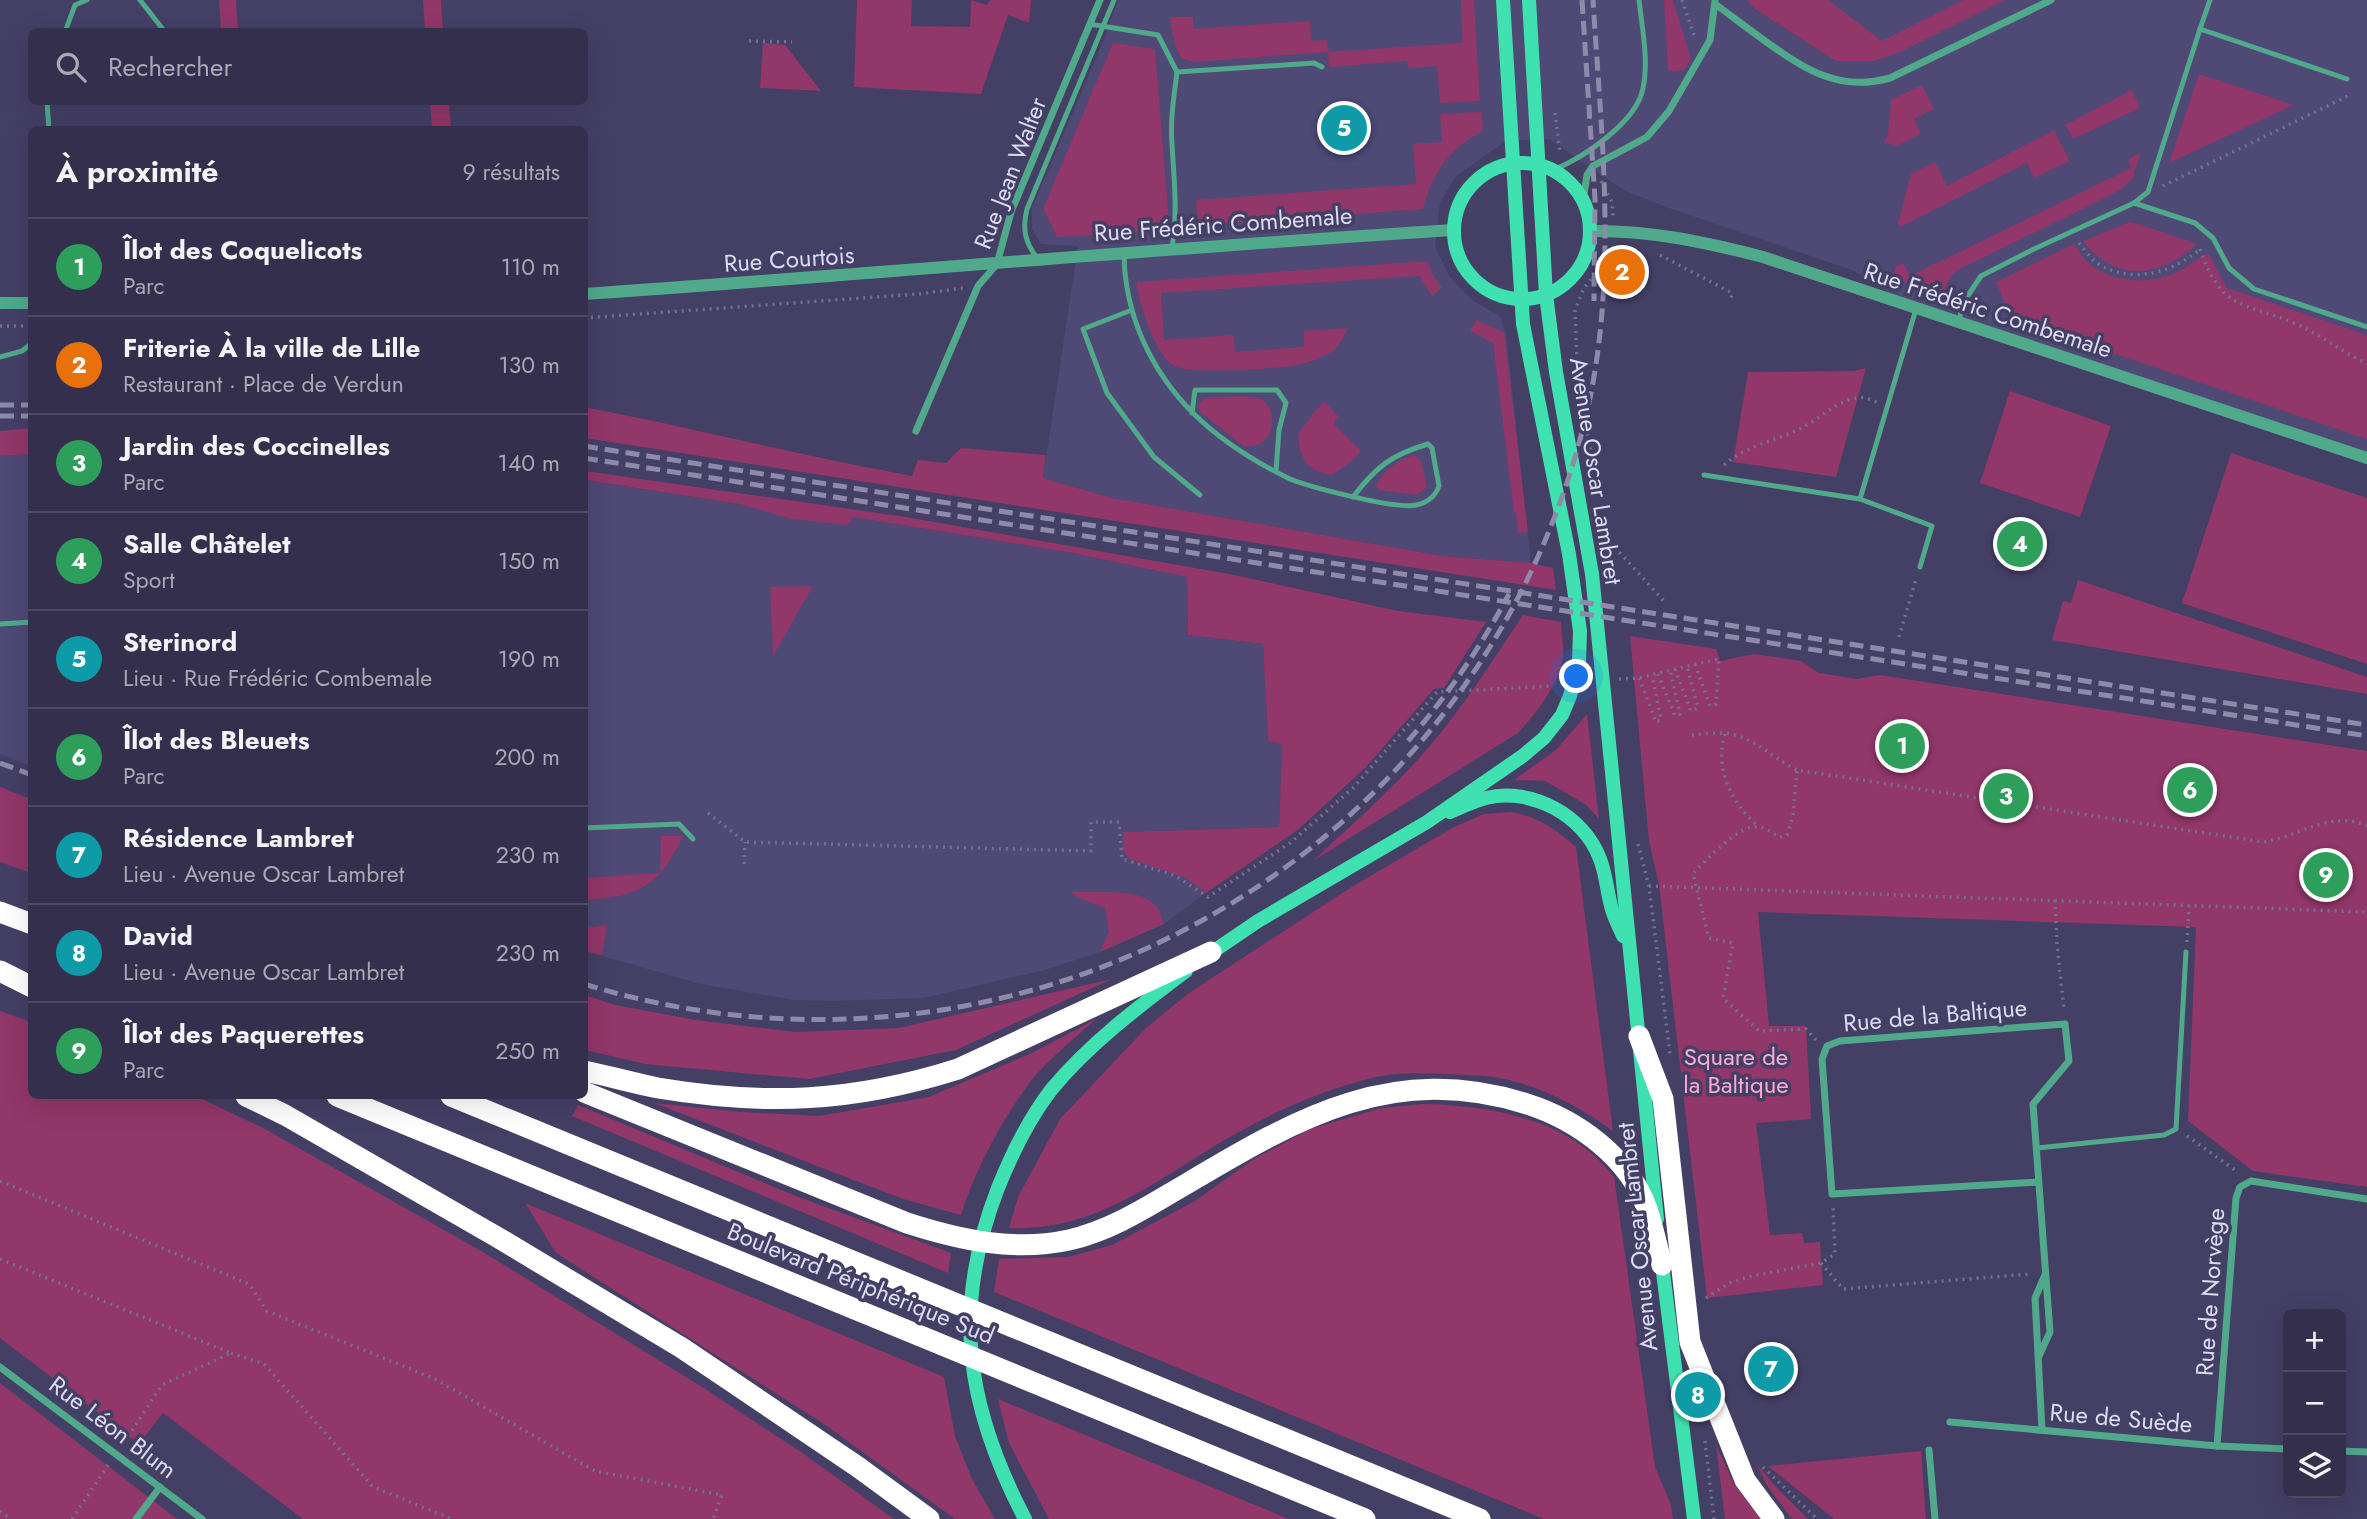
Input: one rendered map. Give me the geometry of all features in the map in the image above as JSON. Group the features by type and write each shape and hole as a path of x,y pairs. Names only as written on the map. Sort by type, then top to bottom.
{"highway":[{"path":"0,906 28,914"},
{"path":"0,912 28,922"},
{"path":"588,1072 656,1087 732,1098 799,1100 863,1093 925,1080 958,1069 1211,952"},
{"path":"0,959 28,970"},
{"path":"0,971 28,985"},
{"path":"1639,1037 1663,1099 1690,1342 1745,1480 1774,1519"},
{"path":"588,1094 907,1223 946,1235 1010,1245 1068,1240 1117,1224 1273,1133 1343,1103 1403,1090 1436,1089 1477,1093 1512,1099 1543,1109 1570,1122 1601,1145 1631,1176 1647,1208 1662,1265"},
{"path":"252,1099 474,1223 682,1348 858,1467 929,1519"},
{"name":"Boulevard Périphérique Sud","path":"344,1099 1366,1519"},
{"path":"458,1099 1480,1519"}],"main road":[{"name":"Avenue Oscar Lambret","path":"1025,1519 991,1446 979,1407 969,1334 975,1262 1011,1156 1026,1127 1051,1091 1090,1048 1136,1008 1258,921 1427,822 1524,755 1544,737 1562,715 1570,696 1580,653 1580,631 1569,554 1521,300 1503,0"},
{"name":"Avenue Oscar Lambret","path":"1529,0 1546,168 1546,295 1556,372 1589,551 1662,1265 1693,1514"},
{"path":"1514,163 1546,168 1567,180 1583,201 1590,231 1588,247 1578,269 1567,282 1546,295 1521,300 1502,296 1476,282 1459,259 1453,230 1456,211 1471,185 1486,173 1514,163"},
{"name":"Avenue Oscar Lambret","path":"1427,822 1486,798 1505,796 1543,803 1558,810 1579,825 1601,859 1612,909 1629,949"}],"street":[{"name":"Rue Jean Walter","path":"916,431 978,286 997,264 1011,212 1100,0"},
{"path":"1583,201 1589,171 1597,162 1633,146 1653,132 1702,57 1710,40 1715,2 1793,59 1822,76 1862,83 1889,78 2051,0"},
{"name":"Rue Frédéric Combemale","path":"997,264 1453,230"},
{"name":"Rue Frédéric Combemale","path":"1590,231 1614,230 1682,238 1739,251 2367,458"},
{"name":"Rue Courtois","path":"588,295 997,264"},
{"path":"0,303 28,303"},
{"path":"2039,1356 2050,1332 2033,1104 2069,1061 2065,1024"},
{"name":"Rue de la Baltique","path":"1832,1194 1822,1059 1827,1046 1840,1041 2065,1024"},
{"name":"Rue de Norvège","path":"2217,1446 2236,1198 2240,1187 2251,1181 2367,1199"},
{"path":"1832,1194 2038,1182"},
{"path":"2042,1430 2035,1298 2046,1273"},
{"name":"Rue Léon Blum","path":"0,1367 202,1519"},
{"name":"Rue de Suède","path":"1950,1422 2217,1446 2283,1449"},
{"path":"1929,1450 1935,1519"},
{"path":"2346,1451 2367,1452"},
{"path":"136,1519 160,1488"}],"lane":[{"path":"66,28 75,5 87,0"},
{"path":"140,0 162,28"},
{"path":"1038,259 1028,247 1023,228 1027,209 1114,0"},
{"path":"1546,168 1574,161 1621,123 1641,96 1644,64 1639,0"},
{"path":"1958,323 1964,303 1981,276 2134,203 2148,192 2210,0"},
{"path":"1090,24 1158,35 1177,72 1171,142 1177,201 1172,250"},
{"path":"2200,29 2347,79"},
{"path":"1177,72 1314,63 1322,67"},
{"path":"47,105 49,126"},
{"path":"2134,203 2195,223 2213,238 2229,268 2254,289 2367,327"},
{"path":"1124,253 1129,303 1150,359 1192,412 1235,449 1292,480 1353,497 1413,506 1428,501 1439,486 1432,448 1428,444 1404,451 1371,473 1353,497"},
{"path":"1860,499 1916,309"},
{"path":"1132,310 1083,329 1107,393 1154,457 1200,495"},
{"path":"0,358 28,346"},
{"path":"1192,412 1195,390 1277,390 1286,403 1279,430 1276,471"},
{"path":"1704,475 1860,499 1932,526 1920,567"},
{"path":"0,624 28,622"},
{"path":"588,828 679,824 692,839"},
{"path":"2037,1148 2164,1135 2176,1129 2186,952"}],"path":[{"path":"1682,0 1702,57"},
{"path":"749,41 792,42"},
{"path":"2134,203 2162,186 2350,95"},
{"path":"1554,103 1559,152 1574,161"},
{"name":"Avenue Oscar Lambret","path":"1578,390 1575,310 1584,288 1612,254 1614,230 1612,202 1604,185 1589,171"},
{"path":"2070,232 2092,259 2105,268 2127,274 2156,274 2172,268 2202,247 2216,285 2236,303 2298,325 2367,365"},
{"path":"1660,256 1732,293 1731,301"},
{"path":"0,326 28,326"},
{"path":"1713,476 1734,456 1805,426 1833,408 1858,397 1888,404"},
{"name":"Avenue Oscar Lambret","path":"1581,403 1597,481"},
{"path":"1610,542 1664,601"},
{"path":"1899,637 1920,567"},
{"path":"1619,679 1639,678 1695,664 1719,659 1716,704 1710,706 1695,664"},
{"path":"1673,670 1691,711 1698,708 1687,666"},
{"path":"1658,674 1675,716 1680,714 1673,670"},
{"path":"1639,678 1656,722 1661,720 1652,675"},
{"path":"708,813 745,842 1091,851 1091,822 1119,822 1122,859 1176,876 1208,897 1290,843 1353,788 1437,692 1552,686"},
{"path":"1725,734 1721,753 1726,781 1734,800 1744,814 1758,826 1780,837 1787,835 1793,816 1797,769"},
{"path":"1692,735 1738,736 1760,746 1779,762 1797,769 2263,842 2279,840 2335,820 2356,821 2367,826"},
{"path":"1758,826 1748,828 1715,850 1693,874 1709,938 1733,943 1723,999 1759,1031 1809,1030 1824,1052"},
{"path":"744,864 745,842"},
{"path":"1648,886 2367,912"},
{"path":"2055,900 2065,1024"},
{"path":"2186,952 2189,905"},
{"path":"2176,1129 2251,1181"},
{"path":"0,1181 249,1284 267,1311 435,1379 595,1471 722,1495 713,1519"},
{"path":"1702,1299 1729,1283 1821,1263 1835,1254 1832,1194"},
{"path":"0,1259 264,1364 373,1487 452,1519"},
{"path":"1821,1263 1843,1289 2046,1273"},
{"path":"72,1519 162,1385 231,1353"},
{"path":"1762,1466 1818,1519"},
{"path":"1713,1510 1714,1519"},
{"path":"0,1511 11,1519"}],"shaded area":[{"path":"1118,0 2367,0 2367,458 1916,309 1852,270 1625,191 1549,139 1506,141 1456,176 1440,203 1435,246 1449,276 1473,301 1500,316 1506,333 1531,563 1443,556 1112,498 1043,478 1078,246 1041,244 1032,229 1032,208 1103,42"},
{"path":"28,454 28,765 0,754 0,456"},
{"path":"588,481 739,504 848,525 853,517 1072,553 1187,577 1188,635 1263,644 1268,741 1282,744 1279,827 1123,832 1161,868 1184,877 1206,893 1164,924 1100,952 1045,970 923,998 794,1000 700,984 588,952"}],"green space":[{"path":"219,0 236,0 238,28 221,28"},
{"path":"423,0 441,0 443,28 425,28"},
{"path":"857,0 912,0 911,26 970,27 971,0 987,5 990,0 1031,0 1029,23 1008,15 981,94 854,87"},
{"path":"1461,0 1474,0 1480,101 1440,103 1437,66 1408,68 1407,61 1329,67 1328,52 1193,62 1181,58 1170,17 1193,17 1194,29 1310,21 1311,41 1327,40 1329,52 1462,43"},
{"path":"1664,0 1673,0 1691,59 1684,70 1668,70"},
{"path":"1747,0 1828,0 1882,41 1963,0 2005,0 1898,53 1874,61 1836,61 1755,9"},
{"path":"763,43 785,45 821,91 760,88"},
{"path":"1113,43 1155,49 1169,221 1147,224 1141,232 1057,237 1043,209"},
{"path":"2199,74 2294,105 2169,163"},
{"path":"1922,85 1934,109 1914,119 1921,134 1897,146 1884,143 1888,133 1891,100"},
{"path":"2132,90 2140,108 2073,139 2065,125"},
{"path":"430,105 449,105 451,126 432,126"},
{"path":"1482,112 1483,131 1461,145 1444,163 1437,173 1423,209 1198,225 1196,200 1416,184 1413,144 1442,142 1440,114"},
{"path":"2054,130 2070,161 2034,178 2027,163 1900,227 1898,223 1911,174 1935,162 1947,186"},
{"path":"2141,152 2132,179 2119,191 1956,271 1950,277 1943,294 1902,281 1894,273 1896,267 1903,263 1910,276 2131,168 2128,159"},
{"path":"2130,222 2197,244 2168,264 2138,271 2110,264 2096,255 2083,241"},
{"path":"2074,244 2084,258 2100,271 2129,280 2150,280 2170,275 2208,253 2227,288 2367,335 2367,439 2011,319 1996,282"},
{"path":"1428,261 1432,274 1442,288 1432,296 1419,276 1161,293 1164,340 1234,335 1235,352 1304,347 1304,331 1348,328 1338,346 1330,353 1303,364 1277,368 1198,370 1174,366 1155,341 1136,284 1138,282"},
{"path":"1476,320 1504,332 1528,532 1515,533 1518,529 1493,343 1470,331"},
{"path":"1866,368 1836,477 1733,462 1748,372 1854,371"},
{"path":"2010,391 2111,426 2080,517 1980,483"},
{"path":"1243,396 1261,399 1270,408 1272,415 1269,435 1256,446 1243,446 1199,411 1199,403 1206,398"},
{"path":"1324,401 1338,416 1334,424 1361,451 1332,475 1310,467 1302,456 1298,433"},
{"path":"588,408 912,476 918,460 946,463 961,448 1046,455 1043,478 1112,498 1443,556 1531,563 1553,568 1556,590 588,438"},
{"path":"28,428 28,454 0,456 0,431"},
{"path":"2231,453 2367,498 2367,664 2182,603"},
{"path":"1415,455 1421,461 1427,487 1417,495 1379,490 1376,486 1378,481 1387,471 1403,459"},
{"path":"588,471 906,517 1235,575 1398,611 1486,622 1444,688 1434,689 1366,767 1299,829 1206,893 1184,877 1129,859 1123,850 1123,832 1279,827 1282,744 1268,741 1263,644 1188,635 1187,577 1072,553 853,517 848,525 792,519 739,504 588,480"},
{"path":"2078,580 2367,677 2367,694 2052,640 2063,601 2071,603"},
{"path":"813,586 773,656 770,587"},
{"path":"1523,615 1561,622 1563,648 1557,678 1540,707 1525,725 1518,733 1313,861 1429,747 1466,699"},
{"name":"Square de la Baltique","path":"1630,636 1716,649 1720,661 1754,654 1801,661 1819,673 1857,679 1880,675 2367,751 2367,1187 2253,1171 2188,1121 2196,927 1758,912 1769,1026 1806,1026 1811,1119 1756,1123 1770,1235 1802,1233 1804,1243 1820,1242 1823,1285 1707,1298 1659,885 1649,841"},
{"path":"1587,714 1599,819 1585,804 1545,781 1514,780 1556,750"},
{"path":"0,787 28,798 28,872 0,862"},
{"path":"1511,812 1546,824 1576,847 1613,1131 1556,1097 1509,1080 1487,1076 1409,1073 1381,1076 1318,1095 1268,1117 1101,1211 1042,1227 1009,1228 1018,1197 1060,1119 1146,1028 1189,993 1350,888 1454,827 1484,814"},
{"path":"661,836 683,836 674,853 660,873"},
{"path":"660,873 646,886 634,891 588,900 588,878"},
{"path":"1072,892 1112,892 1142,896 1157,908 1164,924 1100,952 1109,932 1105,908 1075,896"},
{"path":"607,925 602,955 588,952 588,928"},
{"path":"1112,979 956,1050 809,1079 645,1064 588,1051 588,996 615,1005 696,1020 796,1032 899,1028"},
{"path":"0,1011 28,1021 28,1099 202,1099 265,1129 483,1252 699,1385 801,1452 894,1519 303,1519 163,1413 139,1444 0,1338"},
{"path":"1096,1019 1060,1051 1027,1086 981,1165 961,1215 903,1199 654,1103 741,1112 819,1116 929,1097 1032,1053"},
{"path":"1423,1104 1489,1110 1554,1129 1594,1156 1614,1177 1655,1467 1671,1505 1673,1519 1544,1519 994,1292 999,1259 1068,1257 1112,1245 1195,1201 1254,1159 1310,1129 1382,1108"},
{"path":"578,1105 793,1195 951,1253 948,1273 572,1116"},
{"path":"525,1203 944,1377 955,1436 972,1479 995,1519 955,1519 824,1424 556,1253"},
{"path":"0,1383 177,1519 0,1519"},
{"path":"998,1399 1289,1519 1049,1519 1009,1443"},
{"path":"1716,1445 1734,1484 1761,1519 1725,1519"},
{"path":"1921,1451 1926,1519 1834,1519 1768,1466"},
{"path":"1755,1462 1808,1519 1792,1519 1768,1487"}],"railway":[{"path":"1582,0 1595,199 1594,301"},
{"path":"588,985 745,1016 904,1015 1057,983 1200,922 1327,834 1436,723 1522,589 1581,436 1601,328 1604,273 1603,164 1593,0"},
{"path":"0,405 28,405"},
{"path":"0,416 28,416"},
{"path":"588,447 2367,725"},
{"path":"588,459 2367,736"},
{"path":"1408,741 1463,670 1509,594"},
{"path":"0,763 28,774"}],"place":[{"name":"Sterinord","path":"1344,128"},
{"name":"Friterie À la ville de Lille","path":"1622,272"},
{"name":"Salle Châtelet","path":"2020,544"},
{"name":"Îlot des Coquelicots","path":"1902,746"},
{"name":"Îlot des Bleuets","path":"2190,790"},
{"name":"Jardin des Coccinelles","path":"2006,796"},
{"name":"Îlot des Paquerettes","path":"2326,875"},
{"name":"Résidence Lambret","path":"1771,1369"},
{"name":"David","path":"1698,1395"}]}
